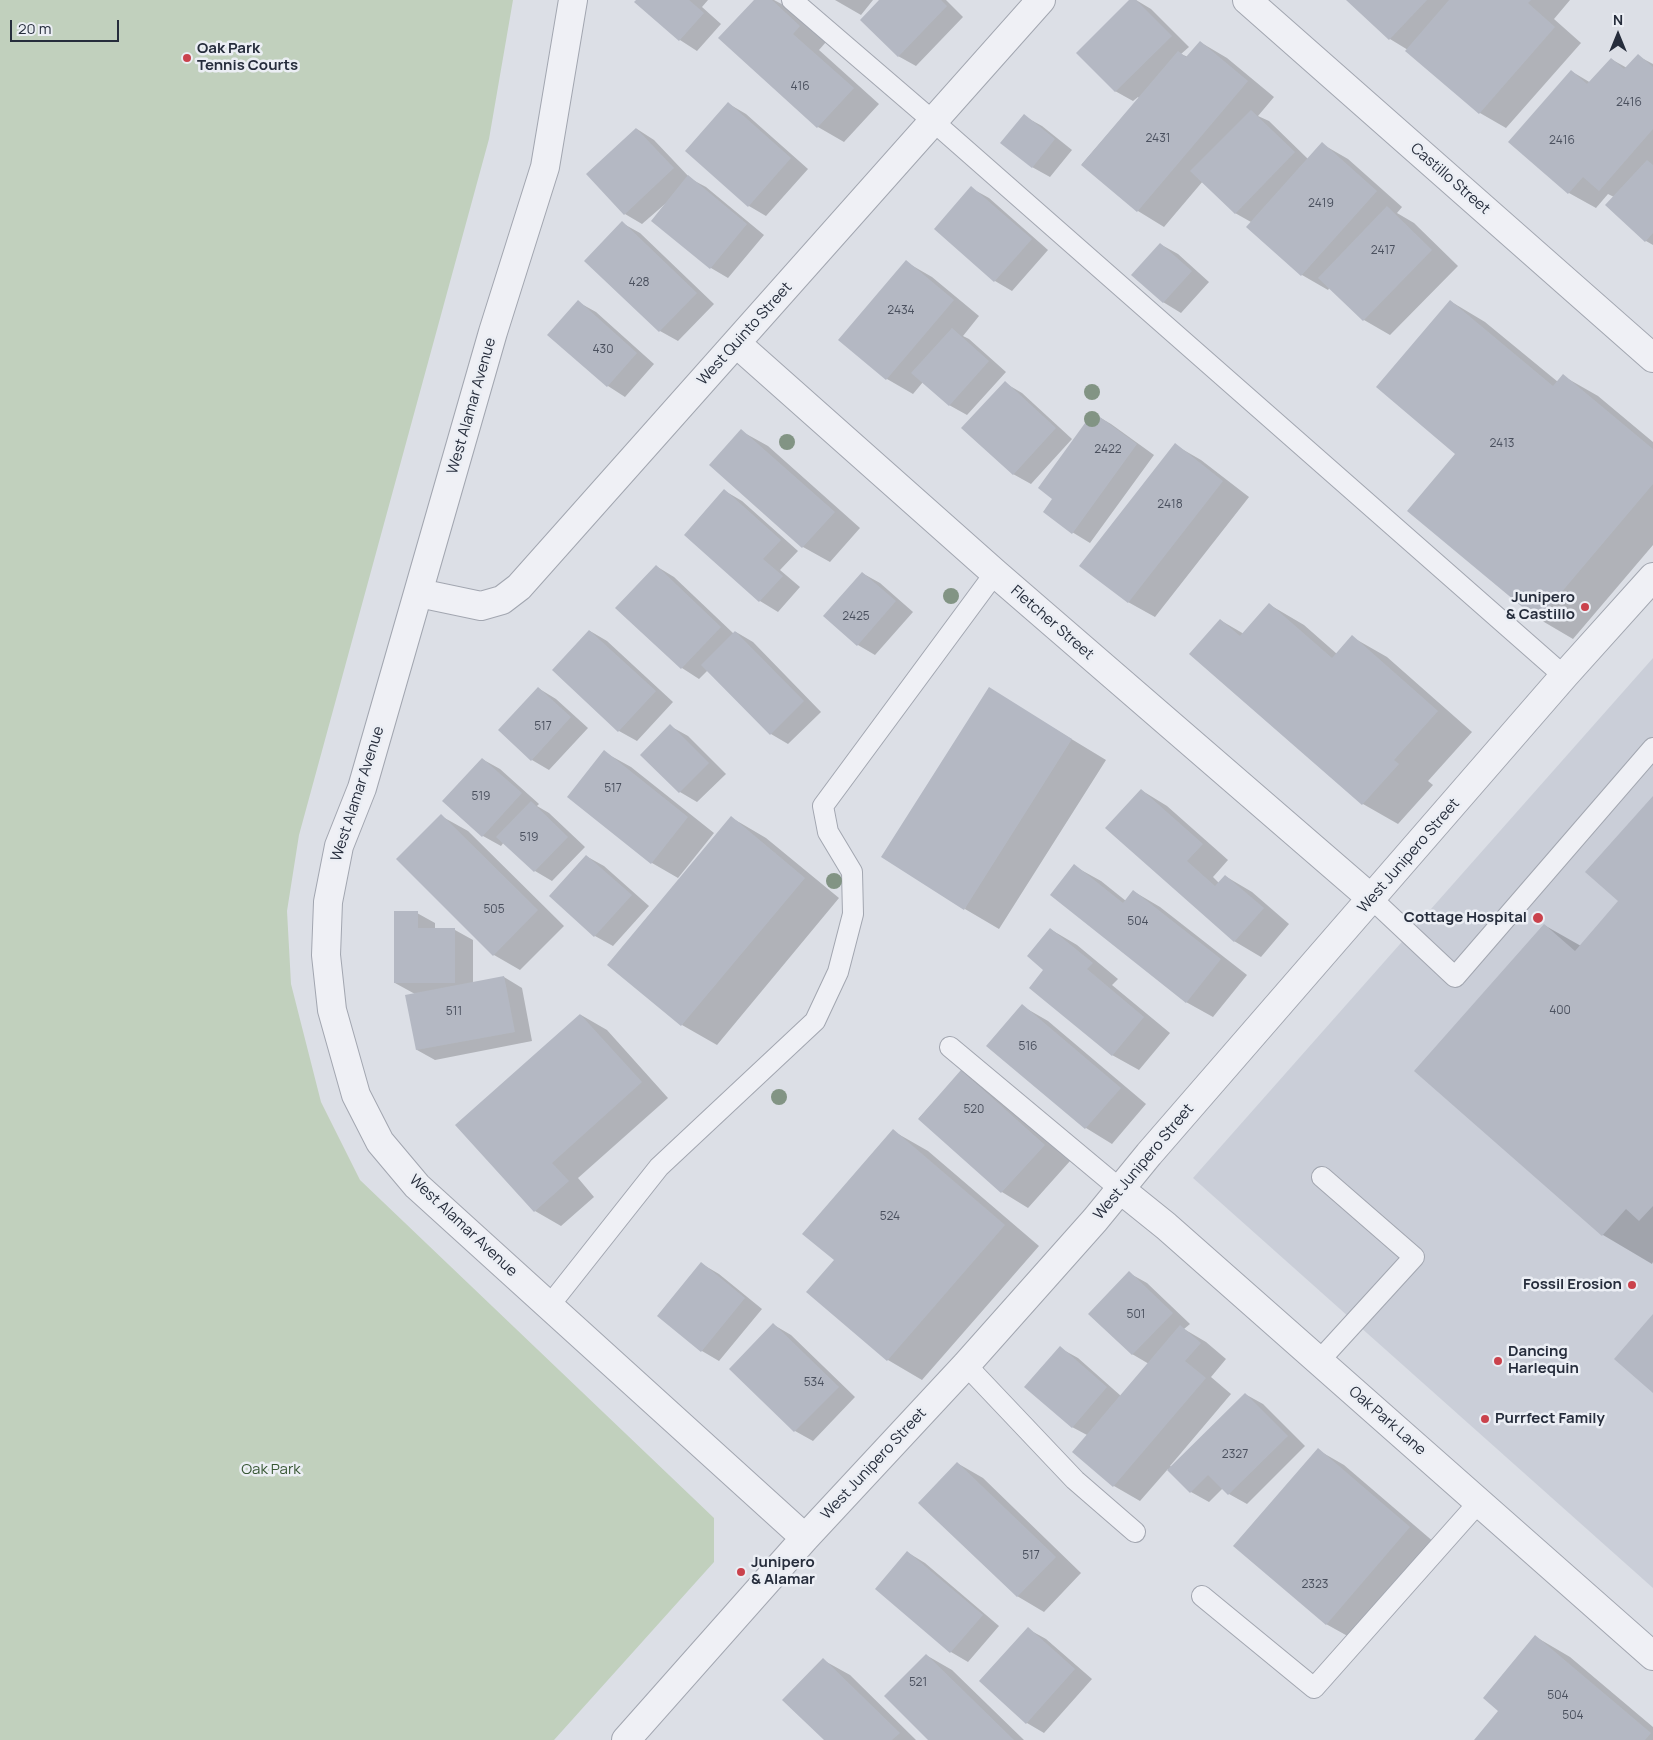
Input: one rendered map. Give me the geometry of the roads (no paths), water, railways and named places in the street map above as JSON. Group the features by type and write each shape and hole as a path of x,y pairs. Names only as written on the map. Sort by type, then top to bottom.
{"street":[{"name":"West Alamar Avenue","path":"573,0 545,167 490,342 362,788 339,846 328,902 326,955 332,1010 356,1095 380,1142 417,1186 806,1538"},
{"name":"West Quinto Street","path":"419,593 481,606 502,600 519,587 934,122 1040,0"},
{"name":"Castillo Street","path":"1247,0 1653,358"},
{"name":"Fletcher Street","path":"736,343 995,573 1372,899"},
{"name":"West Junipero Street","path":"626,1740 806,1538 966,1365 1095,1220 1564,676 1653,577"},
{"name":"Oak Park Lane","path":"1120,1189 1166,1226 1653,1656"}],"lane":[{"path":"792,0 934,122 1564,676"},
{"path":"549,1306 659,1167 815,1021 838,972 852,914 852,872 828,832 824,806 995,573"},
{"path":"1372,899 1455,977 1653,748"},
{"path":"950,1047 1120,1189"},
{"path":"1319,1361 1414,1257 1322,1177"},
{"path":"966,1365 1075,1480 1135,1532"},
{"path":"1202,1596 1314,1688 1479,1502"}],"place":[{"name":"Oak Park Tennis Courts","path":"187,58"},
{"name":"Junipero & Castillo","path":"1585,607"},
{"name":"Cottage Hospital","path":"1538,918"},
{"name":"Fossil Erosion","path":"1632,1285"},
{"name":"Dancing Harlequin","path":"1498,1361"},
{"name":"Purrfect Family","path":"1485,1419"},
{"name":"Junipero & Alamar","path":"741,1572"}],"park label":[{"name":"Oak Park","path":"271,1470"}]}
